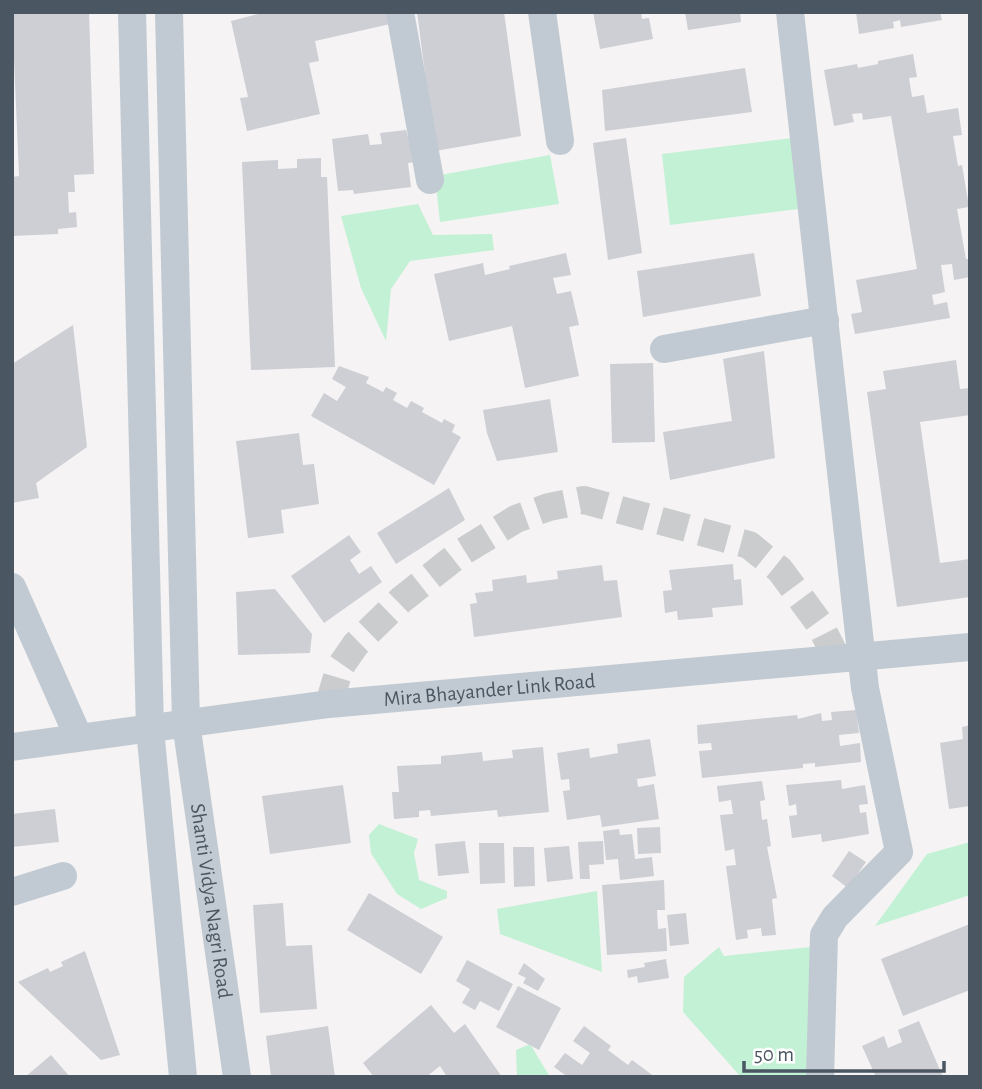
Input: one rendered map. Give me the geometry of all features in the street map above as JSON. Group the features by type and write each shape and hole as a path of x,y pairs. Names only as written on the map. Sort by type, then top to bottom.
{"street":[{"name":"Shanti Vidya Nagri Road","path":"132,12 150,729 183,1077"},
{"name":"Shanti Vidya Nagri Road","path":"169,12 186,723 237,1077"},
{"path":"400,12 430,180"},
{"path":"542,12 560,141"},
{"path":"790,12 865,688 899,852 835,917 824,935 820,1077"},
{"path":"664,349 825,320"},
{"path":"142,402 178,397"},
{"path":"146,559 182,556"},
{"path":"12,587 78,736"},
{"name":"Mira Bhayander Link Road","path":"13,744 150,729 329,704 970,647"},
{"path":"12,892 63,876"}],"green space":[{"path":"792,138 798,209 670,225 662,154"},
{"path":"550,155 559,204 440,222 435,176"},
{"path":"418,204 433,235 492,234 494,250 410,261 391,289 386,341 361,288 341,216"},
{"path":"379,824 418,839 414,853 419,880 447,891 447,898 421,909 397,894 371,853 369,835"},
{"path":"970,842 970,895 875,926 927,854"},
{"path":"597,891 602,972 500,934 497,909"},
{"path":"719,947 724,956 811,947 813,1077 741,1077 683,1012 684,977"},
{"path":"530,1044 550,1077 517,1077 516,1050"}],"building":[{"path":"12,12 89,12 94,174 74,175 75,192 68,192 69,213 76,212 77,227 58,229 58,234 12,236 12,177 19,176"},
{"path":"266,12 396,12 399,22 315,41 319,61 309,63 320,114 247,131 240,98 248,97 231,21"},
{"path":"417,12 504,12 521,136 435,151"},
{"path":"593,12 641,12 642,19 649,18 653,39 600,49"},
{"path":"685,12 740,12 741,22 688,30"},
{"path":"856,12 940,12 942,20 901,27 900,20 893,22 894,28 859,34"},
{"path":"913,54 917,77 909,78 912,97 924,95 927,113 958,108 962,135 953,136 958,166 962,165 969,207 957,209 966,259 970,259 970,277 954,280 952,264 941,265 945,292 932,295 934,305 947,302 950,318 855,334 851,314 862,312 856,280 917,269 891,116 863,120 862,113 852,114 854,122 834,126 824,70 857,64 858,68"},
{"path":"745,68 752,112 605,131 602,90"},
{"path":"406,130 408,137 419,136 424,161 408,163 411,187 354,194 353,190 338,191 332,139 368,134 370,145 382,144 380,133"},
{"path":"626,138 642,253 608,260 593,143"},
{"path":"321,158 321,177 327,177 335,367 251,370 242,162 278,160 278,169 297,168 297,159"},
{"path":"566,253 571,275 553,278 557,294 571,291 579,325 569,327 579,376 525,388 512,326 449,341 434,274 483,263 485,275 510,269 509,266"},
{"path":"754,253 761,296 643,317 637,271"},
{"path":"73,325 87,447 36,483 39,498 12,503 12,364"},
{"path":"764,351 775,458 670,480 663,432 732,421 723,359"},
{"path":"956,360 960,389 970,388 970,415 920,422 940,563 970,559 970,597 897,607 867,392 886,389 883,371"},
{"path":"653,363 655,442 612,443 610,364"},
{"path":"339,366 369,377 366,383 383,392 386,387 397,393 393,400 407,408 411,401 424,408 422,412 442,423 444,419 455,425 452,432 461,437 434,485 311,416 324,393 337,401 346,387 332,379"},
{"path":"550,399 558,452 497,461 487,433 483,410"},
{"path":"299,433 303,465 314,464 319,504 281,510 284,533 248,538 236,441"},
{"path":"449,488 465,520 396,564 377,533"},
{"path":"349,535 361,552 350,560 359,574 371,566 382,582 324,623 291,576"},
{"path":"733,564 734,580 741,579 743,605 712,608 713,617 678,620 677,611 665,613 663,591 672,590 669,570"},
{"path":"602,565 604,581 617,580 622,617 474,637 470,604 477,603 475,593 493,591 492,580 526,575 527,583 558,579 557,571"},
{"path":"275,589 312,634 310,653 238,655 236,592"},
{"path":"856,710 859,733 839,735 840,746 860,743 861,762 815,767 815,763 803,764 803,768 702,778 699,751 712,750 711,743 698,744 697,725 797,715 798,719 821,713 822,721 832,720 831,712"},
{"path":"970,725 970,806 949,809 940,743 963,739 962,727"},
{"path":"650,739 656,776 637,779 638,787 654,784 659,819 602,827 600,815 567,820 563,791 570,790 569,779 561,780 557,753 589,748 590,758 618,753 617,744"},
{"path":"543,747 549,812 498,817 497,810 431,816 430,810 419,811 419,817 394,819 392,792 399,792 397,766 441,764 441,756 482,752 483,761 513,758 512,750"},
{"path":"841,780 842,789 865,785 868,804 859,805 860,813 866,812 869,834 822,842 821,834 792,838 789,816 797,815 796,804 789,806 786,785"},
{"path":"762,781 765,800 760,801 762,820 767,819 771,846 767,847 777,898 772,899 776,935 762,936 761,928 747,930 748,938 736,940 726,866 736,865 734,849 725,851 720,815 733,814 731,800 719,802 717,786"},
{"path":"343,785 351,843 270,854 262,796"},
{"path":"55,809 59,842 12,847 12,814"},
{"path":"660,827 661,853 638,854 637,828"},
{"path":"619,829 620,835 632,834 635,859 652,857 654,876 620,880 618,859 606,860 603,831"},
{"path":"465,841 469,873 438,876 435,844"},
{"path":"603,841 604,864 589,865 590,879 580,879 578,842"},
{"path":"479,843 504,843 505,883 480,884"},
{"path":"569,846 573,879 547,882 544,848"},
{"path":"513,847 534,847 535,886 514,887"},
{"path":"849,851 866,862 848,888 832,876"},
{"path":"664,880 665,910 657,910 658,929 666,928 667,951 607,955 602,885"},
{"path":"369,893 443,937 421,974 347,930"},
{"path":"283,903 286,946 312,945 317,1009 260,1013 253,905"},
{"path":"686,913 689,944 670,946 667,915"},
{"path":"970,924 970,990 903,1016 881,959"},
{"path":"85,951 120,1055 101,1060 18,982 48,968 50,972 63,966 61,962"},
{"path":"666,959 669,978 638,983 637,976 628,978 627,970 645,967 644,963"},
{"path":"467,960 513,984 499,1011 480,1001 475,1010 462,1003 470,989 456,981"},
{"path":"524,963 545,979 538,991 523,983 526,978 518,974"},
{"path":"518,986 561,1008 539,1050 496,1027"},
{"path":"431,1005 454,1033 465,1024 502,1077 447,1077 440,1066 426,1077 374,1077 363,1063"},
{"path":"919,1021 943,1077 876,1077 862,1046 884,1036 888,1048 902,1042 898,1030"},
{"path":"328,1026 335,1077 271,1077 266,1036"},
{"path":"584,1026 611,1046 608,1050 628,1065 632,1060 655,1077 568,1077 554,1067 565,1053 582,1065 590,1053 573,1041"},
{"path":"51,1055 70,1077 25,1077"}],"tunnel":[{"path":"329,704 340,667 356,644 401,600 459,554 516,519 549,507 584,500 749,545 780,570 819,623 837,659"}]}
